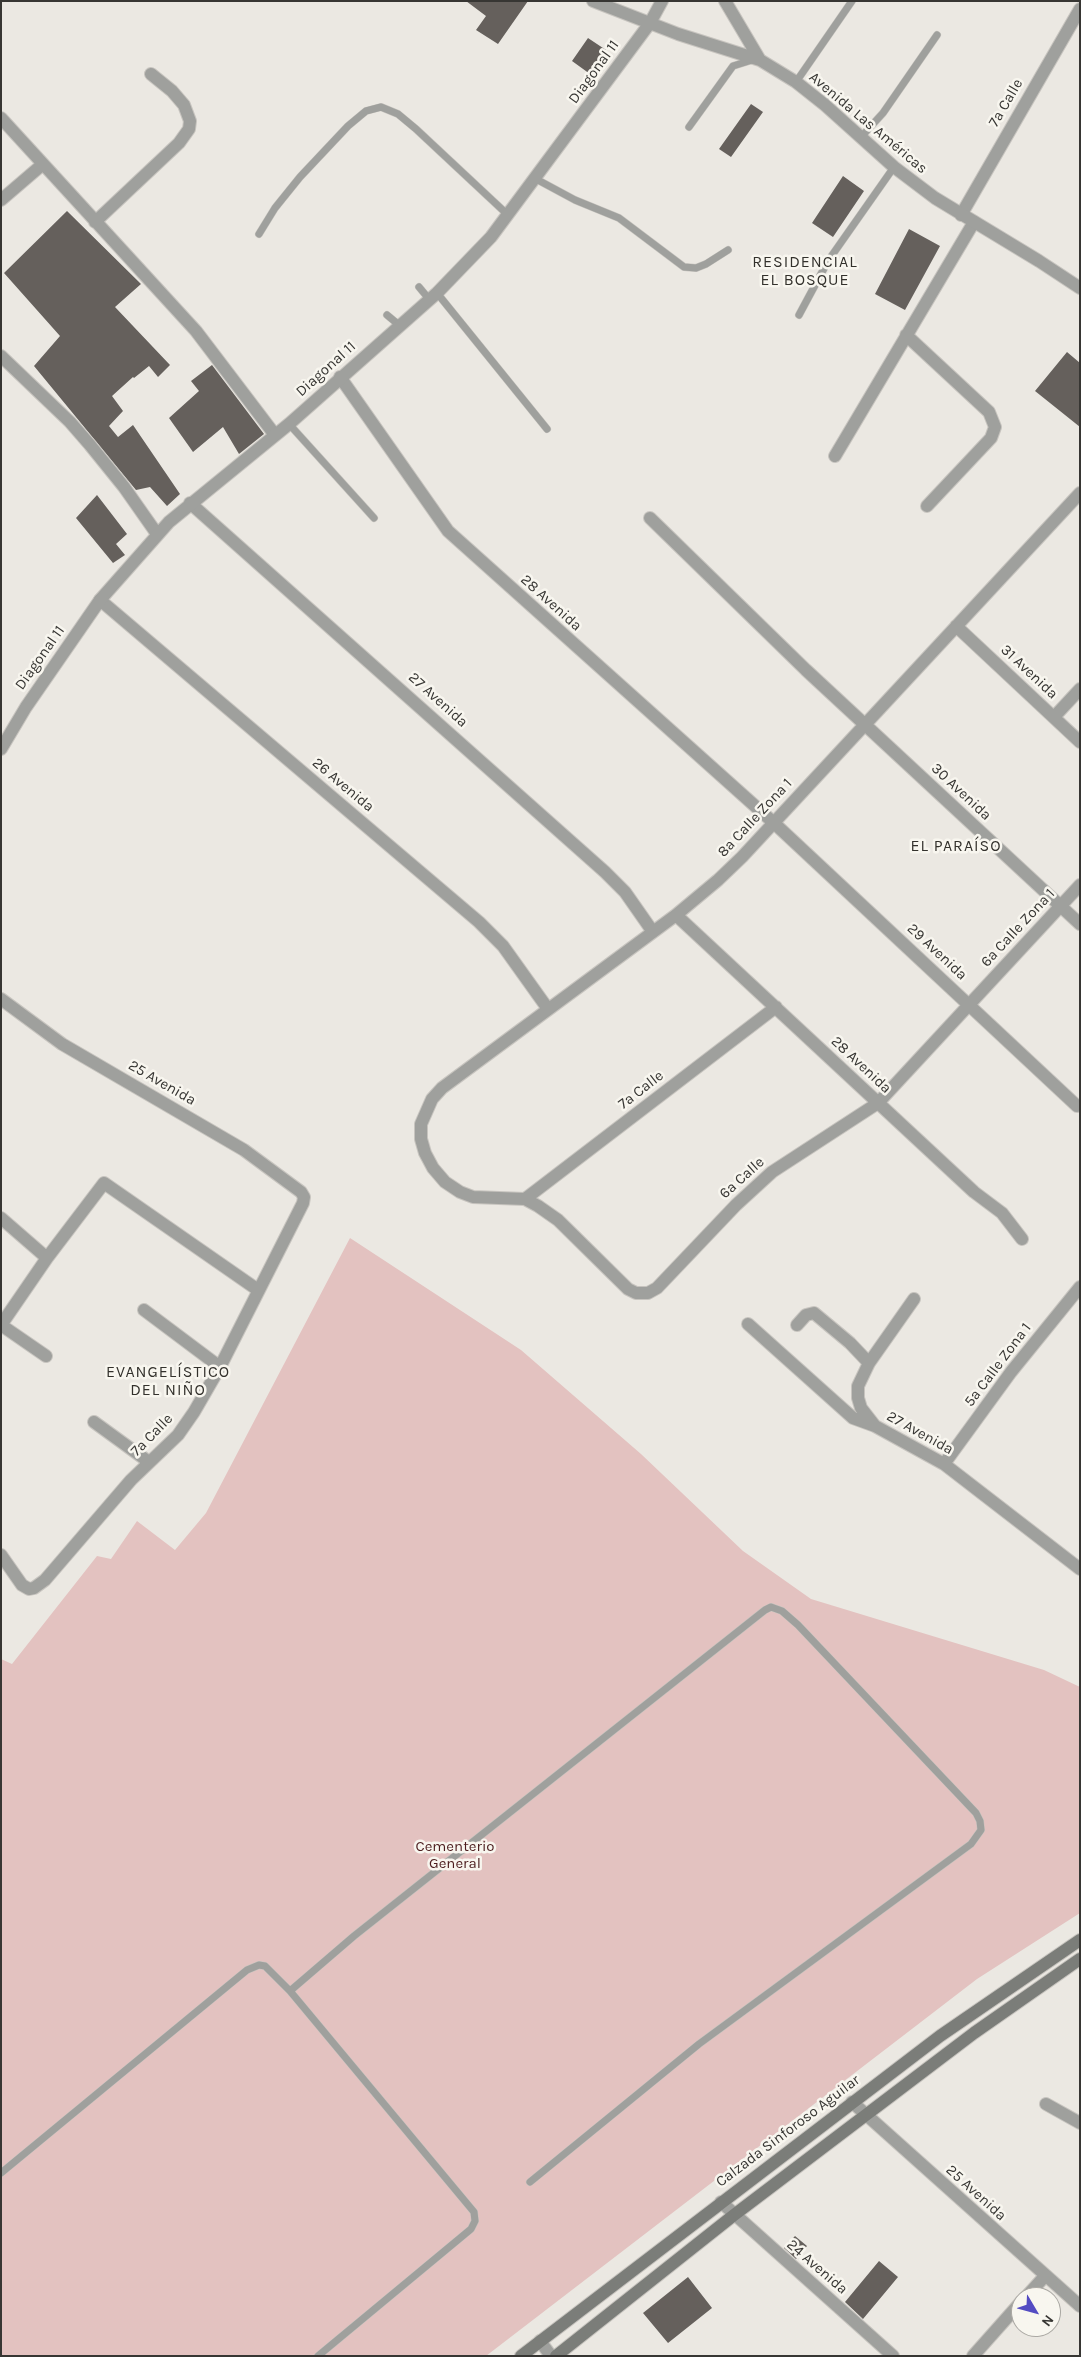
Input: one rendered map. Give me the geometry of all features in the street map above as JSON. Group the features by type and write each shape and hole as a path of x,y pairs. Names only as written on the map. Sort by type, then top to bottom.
{"main road":[{"name":"Calzada Sinforoso Aguilar","path":"521,2356 720,2202 993,1997 1080,1940"},
{"path":"556,2356 734,2215 974,2033 1080,1960"}],"street":[{"name":"Avenida Las Américas","path":"593,1 650,23 760,60 796,82 862,136 894,167 935,198 1080,288"},
{"name":"Diagonal 11","path":"1,749 26,707 100,600 157,534 190,503 289,424 433,296 467,263 509,215 536,179 650,23 662,1"},
{"path":"725,1 760,60"},
{"name":"7a Calle","path":"961,214 1080,9"},
{"path":"95,222 179,142 189,128 190,121 184,105 172,91 151,74"},
{"path":"1,118 196,331 275,435"},
{"path":"1,200 43,164"},
{"path":"835,456 974,222"},
{"path":"906,335 989,412 996,427 991,438 927,506"},
{"path":"1,356 70,422 124,487 157,534"},
{"name":"28 Avenida","path":"340,378 448,531 774,822"},
{"name":"8a Calle Zona 1","path":"525,1199 473,1197 452,1187 433,1168 425,1153 421,1138 421,1124 432,1099 442,1088 676,915 742,857 1080,493"},
{"name":"27 Avenida","path":"190,503 606,872 625,892 653,932"},
{"name":"30 Avenida","path":"650,518 864,724 1080,924"},
{"name":"26 Avenida","path":"100,600 479,922 513,959 548,1009"},
{"name":"31 Avenida","path":"956,626 1080,742"},
{"path":"1054,718 1080,689"},
{"name":"29 Avenida","path":"774,822 1078,1106"},
{"name":"6a Calle Zona 1","path":"878,1103 1080,885"},
{"name":"28 Avenida","path":"676,915 974,1192 1002,1213 1022,1239"},
{"name":"25 Avenida","path":"1,999 62,1044 244,1150 301,1192 304,1197"},
{"name":"7a Calle","path":"525,1199 776,1007"},
{"name":"6a Calle","path":"525,1199 558,1220 628,1289 644,1294 657,1288 736,1205 772,1172 878,1103"},
{"path":"46,1356 1,1325 104,1183 258,1290"},
{"name":"7a Calle","path":"1,1555 18,1581 29,1589 34,1588 45,1580 131,1480 178,1435 194,1412 220,1367 303,1203 304,1197"},
{"path":"1,1218 48,1258"},
{"name":"5a Calle Zona 1","path":"944,1464 1012,1372 1080,1287"},
{"path":"874,1426 861,1408 858,1398 858,1386 869,1363 914,1299"},
{"path":"144,1310 220,1367"},
{"path":"797,1325 806,1315 814,1313 850,1343 869,1363"},
{"name":"27 Avenida","path":"748,1324 853,1418 874,1426 944,1464 1080,1569"},
{"path":"94,1422 149,1462"},
{"name":"25 Avenida","path":"852,2102 1080,2306"},
{"path":"1046,2104 1080,2123"},
{"name":"24 Avenida","path":"720,2202 893,2356"},
{"path":"1035,2287 1045,2276"},
{"path":"973,2356 1011,2313"},
{"path":"540,2342 552,2356"}],"lane":[{"path":"796,82 852,1"},
{"path":"862,136 883,113 937,35"},
{"path":"689,127 733,66 750,60 760,60"},
{"path":"259,234 275,208 300,177 348,126 366,111 381,107 398,114 416,129 509,215"},
{"path":"799,315 828,261 894,167"},
{"path":"536,179 575,200 618,218 684,267 696,268 728,250"},
{"path":"418,287 433,296 547,429"},
{"path":"387,315 399,325"},
{"path":"289,424 374,518"},
{"path":"290,1991 362,1930 765,1610 771,1607 782,1611 798,1625 976,1813 982,1830 971,1844 699,2044 530,2182"},
{"path":"1,2173 252,1967 265,1966 290,1991 474,2212 476,2221 471,2229 318,2356"}],"green space":[{"name":"Cementerio General","path":"350,1238 521,1350 641,1454 743,1551 811,1599 1044,1670 1080,1687 1080,1913 977,1979 486,2356 1,2356 1,1659 12,1664 97,1556 111,1559 137,1521 175,1550 206,1513"}],"building":[{"path":"466,1 528,1 498,44 476,30 486,16"},
{"path":"588,38 606,50 590,74 572,61"},
{"path":"751,104 763,112 731,157 719,149"},
{"path":"843,176 864,191 833,237 812,223"},
{"path":"67,211 141,284 115,307 170,365 158,377 149,366 133,377 112,396 123,411 109,426 118,437 133,425 180,494 167,506 150,487 136,490 34,366 60,336 4,273"},
{"path":"909,229 940,246 905,310 875,294"},
{"path":"1067,352 1080,363 1080,427 1035,391"},
{"path":"212,365 264,434 239,454 223,427 193,452 169,418 199,391 191,381"},
{"path":"97,495 127,534 116,544 125,555 113,563 76,518"},
{"path":"795,2236 807,2246 796,2259 784,2248"},
{"path":"879,2261 898,2277 863,2319 845,2302"},
{"path":"688,2277 712,2308 668,2343 643,2313"}],"district":[{"name":"RESIDENCIAL EL BOSQUE","path":"805,271"},
{"name":"EL PARAÍSO","path":"956,846"},
{"name":"EVANGELÍSTICO DEL NIÑO","path":"168,1381"}]}
